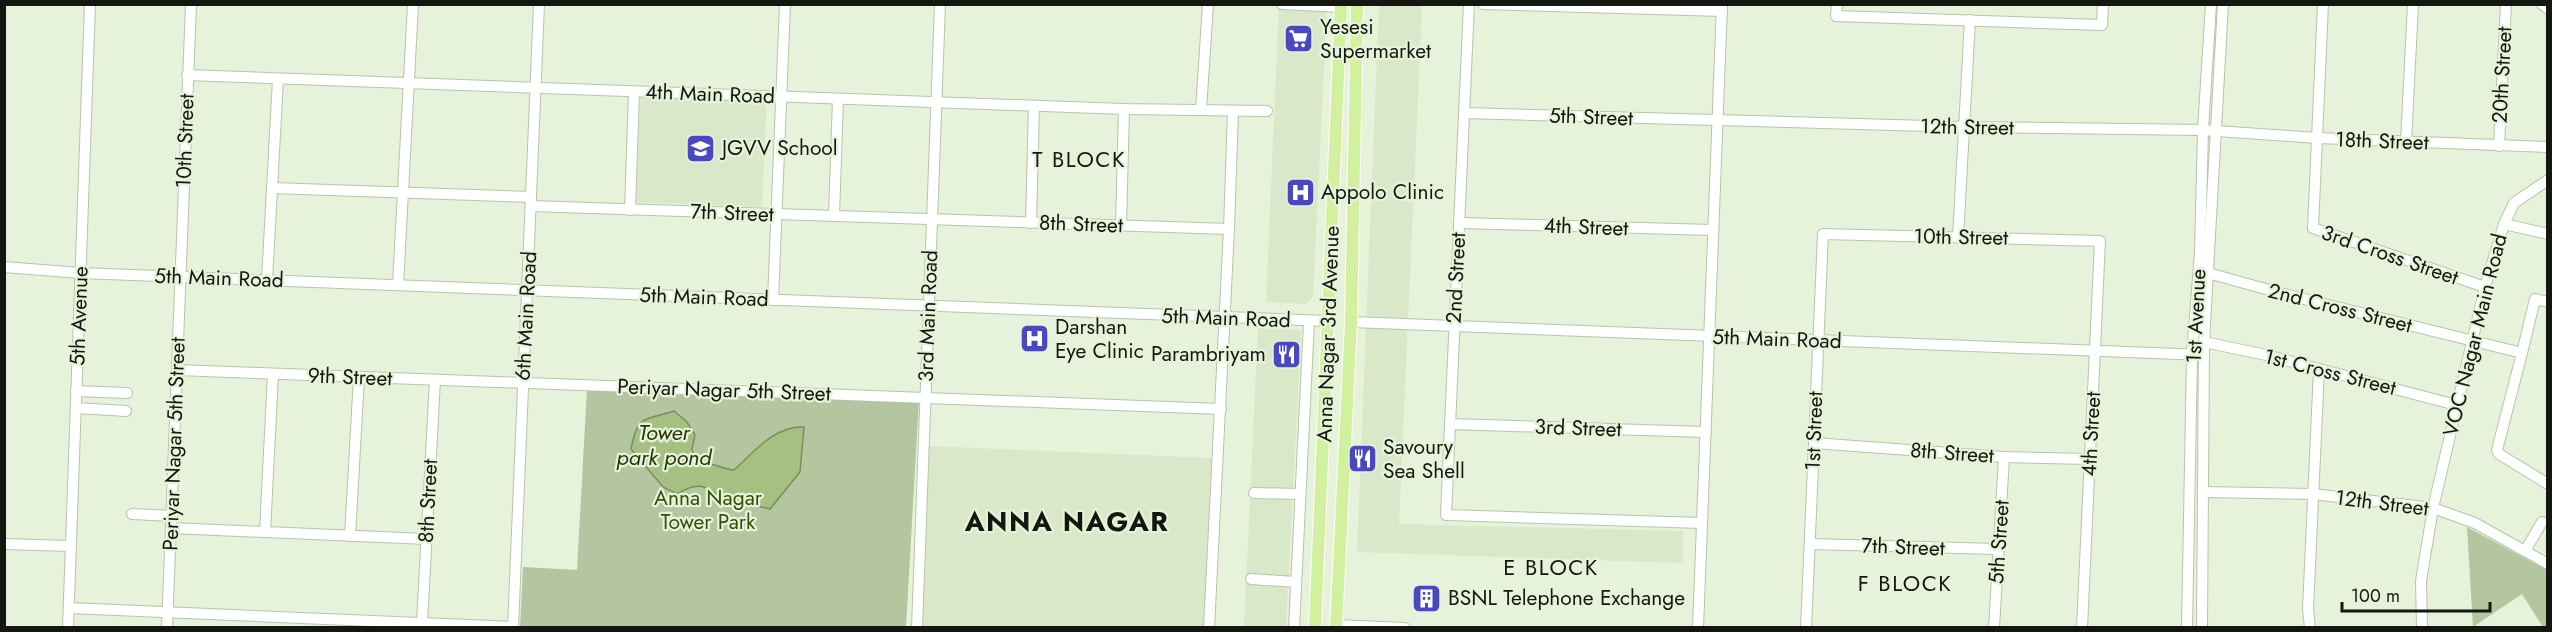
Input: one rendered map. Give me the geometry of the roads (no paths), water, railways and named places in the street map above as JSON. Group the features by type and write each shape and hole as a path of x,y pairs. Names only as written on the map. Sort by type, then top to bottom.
{"main road":[{"name":"Anna Nagar 3rd Avenue","path":"1336,626 1351,322 1357,4"},
{"name":"Anna Nagar 3rd Avenue","path":"1315,627 1341,6"}],"street":[{"name":"5th Avenue","path":"68,627 90,4"},
{"name":"10th Street","path":"181,277 191,4"},
{"path":"398,285 412,4"},
{"name":"6th Main Road","path":"513,627 539,4"},
{"path":"772,300 785,4"},
{"name":"3rd Main Road","path":"916,627 940,4"},
{"path":"1201,110 1208,4"},
{"path":"1282,4 1341,6"},
{"name":"2nd Street","path":"1469,4 1446,515 1702,523"},
{"path":"1483,4 1722,8 1698,627"},
{"path":"1837,4 1836,16 2102,25 2103,4"},
{"name":"1st Avenue","path":"2187,627 2198,355 2203,130 2211,4"},
{"name":"1st Avenue","path":"2202,627 2203,492 2198,355 2204,342 2223,4"},
{"path":"2318,138 2323,4"},
{"path":"2406,142 2413,4"},
{"name":"20th Street","path":"2499,146 2506,4"},
{"path":"2542,4 2547,9"},
{"path":"1958,237 1970,20"},
{"name":"4th Main Road","path":"187,75 1124,109 1268,111"},
{"path":"267,280 278,79"},
{"path":"630,210 634,92"},
{"path":"834,216 838,99"},
{"path":"1031,223 1034,106"},
{"path":"1121,226 1124,109"},
{"path":"1209,627 1221,409 1233,111"},
{"name":"5th Street","path":"1464,113 1717,120"},
{"name":"12th Street","path":"1717,120 2216,132"},
{"name":"18th Street","path":"2216,132 2547,147"},
{"name":"3rd Cross Street","path":"2318,138 2313,228 2485,287"},
{"name":"VOC Nagar Main Road","path":"2433,508 2485,287 2504,224 2514,204 2547,180"},
{"name":"7th Street","path":"272,188 403,192 630,210 932,219"},
{"name":"8th Street","path":"932,219 1229,229"},
{"name":"4th Street","path":"1459,223 1713,231"},
{"path":"2504,224 2547,234"},
{"name":"10th Street","path":"1822,234 2100,240"},
{"name":"1st Street","path":"1806,627 1822,234"},
{"name":"4th Street","path":"2082,627 2100,240"},
{"path":"4,267 80,273"},
{"name":"5th Main Road","path":"80,273 1328,321"},
{"name":"2nd Cross Street","path":"2208,273 2522,353"},
{"name":"Periyar Nagar 5th Street","path":"167,627 181,277"},
{"path":"2547,302 2535,299 2497,450 2505,458 2547,484"},
{"path":"1294,627 1309,321"},
{"name":"5th Main Road","path":"1351,322 2198,355"},
{"name":"1st Cross Street","path":"2204,342 2456,405"},
{"path":"2310,627 2308,609 2319,369"},
{"name":"9th Street","path":"177,370 523,383"},
{"path":"265,532 273,374"},
{"path":"350,536 359,377"},
{"name":"8th Street","path":"422,623 435,380"},
{"name":"Periyar Nagar 5th Street","path":"523,383 925,398"},
{"path":"76,391 127,393"},
{"path":"925,398 1221,409"},
{"path":"76,408 126,411"},
{"name":"3rd Street","path":"1450,424 1706,432"},
{"name":"8th Street","path":"1814,443 2004,457 2090,459"},
{"name":"5th Street","path":"1994,627 2004,457"},
{"name":"12th Street","path":"2203,492 2313,494 2433,508 2475,523 2547,564"},
{"path":"1254,493 1300,494"},
{"path":"2422,627 2421,581 2433,508"},
{"path":"132,514 171,522 265,532 426,539"},
{"path":"2525,551 2542,522"},
{"path":"4,544 70,546"},
{"name":"7th Street","path":"1810,544 1997,549"},
{"path":"1251,579 1296,582"},
{"path":"69,608 513,627"},
{"path":"1336,626 1405,627"}],"water":[{"name":"Tower park pond","path":"674,411 687,422 695,435 692,449 696,463 734,470 774,435 784,430 804,427 800,472 770,509 728,501 703,487 688,488 677,494 663,487 631,449 636,430 643,421"}],"place":[{"name":"Yesesi Supermarket","path":"1299,39"},
{"name":"JGVV School","path":"701,148"},
{"name":"Appolo Clinic","path":"1300,192"},
{"name":"Darshan Eye Clinic","path":"1034,339"},
{"name":"Parambriyam","path":"1287,354"},
{"name":"Savoury Sea Shell","path":"1362,459"},
{"name":"BSNL Telephone Exchange","path":"1427,598"}],"district":[{"name":"T BLOCK","path":"1079,159"},
{"name":"ANNA NAGAR","path":"1067,522"},
{"name":"E BLOCK","path":"1551,567"},
{"name":"F BLOCK","path":"1905,583"}],"park label":[{"name":"Anna Nagar Tower Park","path":"708,510"}]}
